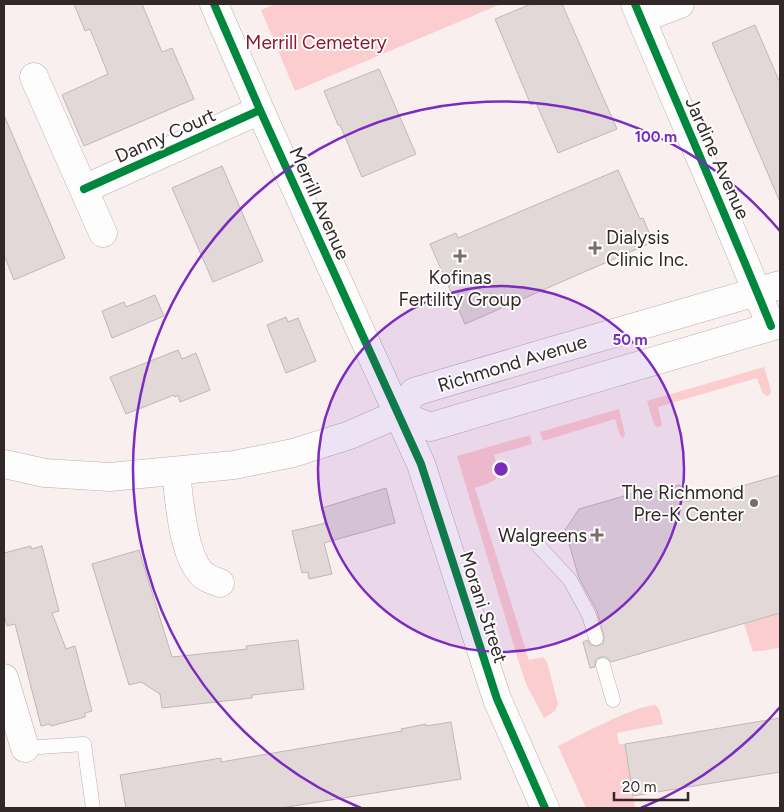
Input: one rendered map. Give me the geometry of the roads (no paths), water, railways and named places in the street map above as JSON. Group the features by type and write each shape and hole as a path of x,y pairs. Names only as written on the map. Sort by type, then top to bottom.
{"street":[{"name":"Merrill Avenue","path":"214,4 398,414"},
{"path":"638,11 680,4"},
{"name":"Jardine Avenue","path":"638,11 768,288 776,325"},
{"path":"34,78 103,233"},
{"name":"Danny Court","path":"84,189 260,110"},
{"name":"Richmond Avenue","path":"768,288 414,392 398,414 430,427 776,325"},
{"path":"4,464 45,473 110,477 234,466 293,453 350,435 398,414"},
{"name":"Morani Street","path":"398,414 421,464 496,699 541,808"},
{"path":"176,472 182,521 194,565 205,577 220,583"},
{"path":"4,678 25,748"}],"lane":[{"path":"534,541 570,580 589,615 596,638"},
{"path":"603,664 613,700"},
{"path":"25,748 84,744 93,808"}],"place":[{"name":"Dialysis Clinic Inc.","path":"595,248"},
{"name":"Kofinas Fertility Group","path":"460,256"},
{"name":"The Richmond Pre-K Center","path":"754,503"},
{"name":"Walgreens","path":"597,535"}],"park label":[{"name":"Merrill Cemetery","path":"316,42"}]}
